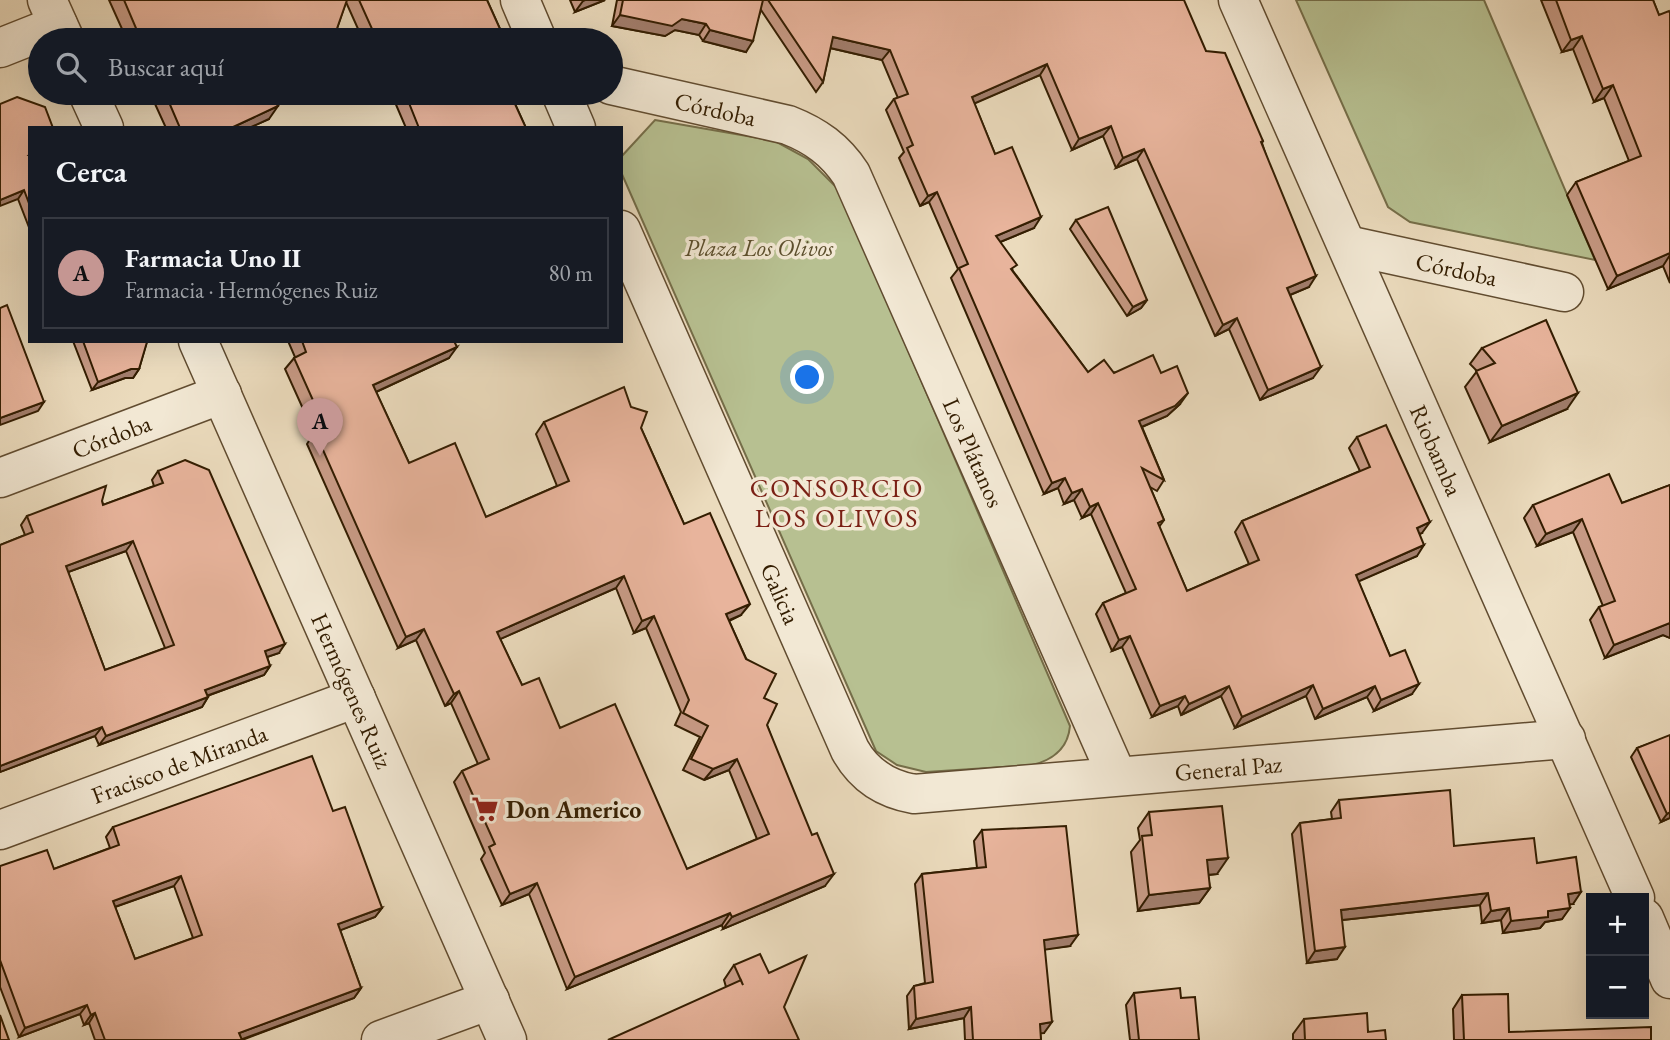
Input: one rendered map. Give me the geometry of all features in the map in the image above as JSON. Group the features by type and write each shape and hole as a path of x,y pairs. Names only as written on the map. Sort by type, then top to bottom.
{"street":[{"path":"520,0 532,28"},
{"name":"Riobamba","path":"1238,0 1633,893"},
{"path":"0,48 28,35"},
{"name":"Córdoba","path":"623,88 788,125 816,139"},
{"path":"93,105 103,126"},
{"path":"566,105 575,126"},
{"name":"Los Plátanos","path":"816,139 829,147 851,174 1117,776"},
{"name":"Galicia","path":"623,235 850,750 869,774 892,788"},
{"name":"Córdoba","path":"1347,245 1564,292"},
{"name":"Hermógenes Ruiz","path":"199,343 508,1040"},
{"name":"Córdoba","path":"0,478 222,394"},
{"name":"Fracisco de Miranda","path":"0,830 356,698"},
{"name":"General Paz","path":"892,788 914,794 1566,739"},
{"path":"1649,930 1670,979"},
{"path":"381,1040 490,1000"}],"green space":[{"path":"1296,0 1484,0 1595,260 1410,222 1388,207"},
{"name":"Plaza Los Olivos","path":"655,120 775,141 808,159 839,190 1070,726 1063,747 1053,756 1032,765 926,772 897,765 876,751 623,177 623,155"}],"building":[{"path":"124,0 347,0 337,28 136,28"},
{"path":"359,0 487,0 500,28 372,28"},
{"path":"623,0 763,0 753,41 710,30 706,24 682,19 672,26 620,15"},
{"path":"768,0 1184,0 1206,51 1225,53 1316,276 1287,288 1321,367 1268,390 1237,318 1223,325 1144,149 1123,158 1111,126 1079,139 1047,64 972,97 995,154 1012,147 1041,217 996,236 1017,265 1011,269 1088,372 1104,360 1114,373 1153,355 1161,373 1177,366 1188,393 1175,406 1139,421 1164,480 1142,468 1164,520 1158,523 1187,591 1259,560 1242,521 1370,467 1357,437 1386,425 1430,522 1417,528 1424,545 1356,575 1390,656 1405,650 1419,684 1381,700 1375,686 1323,709 1313,685 1242,717 1229,686 1189,704 1185,696 1160,706 1130,636 1119,640 1103,603 1136,589 1098,503 1090,507 1082,489 1072,493 1065,478 1052,483 959,268 968,264 937,192 928,196 907,148 913,145 894,99 908,94 890,50 833,37 823,82"},
{"path":"1556,0 1653,0 1659,15 1669,11 1670,13 1670,253 1617,276 1576,182 1641,156 1613,85 1603,89 1582,36 1571,40"},
{"path":"17,97 28,101 28,105 45,107 52,126 28,126 28,201 24,190 0,200 0,104"},
{"path":"170,105 278,106 235,126 179,126"},
{"path":"410,105 515,105 525,126 418,126"},
{"path":"1108,207 1147,300 1133,307 1076,220"},
{"path":"7,305 44,402 0,418 0,308"},
{"path":"1546,320 1578,393 1502,426 1476,371 1495,363 1482,348"},
{"path":"84,343 147,343 139,369 131,369 98,382"},
{"path":"303,343 455,343 457,347 373,385 409,463 455,443 486,517 569,481 544,422 624,387 631,407 647,412 641,428 684,524 710,513 750,604 726,614 746,659 776,674 764,698 777,704 767,725 812,835 817,833 834,874 732,917 730,913 575,977 537,883 510,894 489,847 495,844 462,771 489,759 459,691 454,694 424,629 406,637 315,432 325,427 294,358 306,352","holes":["624,576 642,621 654,616 689,700 683,713 708,726 691,759 713,769 737,759 769,834 687,869 615,704 560,728 539,678 522,685 497,632"]},
{"path":"185,460 209,470 285,644 265,651 270,666 205,690 208,697 106,736 102,727 0,766 0,545 33,532 27,516 106,486 103,505 163,483 158,471","holes":["133,541 174,645 105,670 66,566"]},
{"path":"1609,474 1622,503 1670,485 1670,623 1614,645 1599,607 1615,601 1582,519 1546,534 1533,505"},
{"path":"1670,735 1670,812 1667,814 1637,748"},
{"path":"312,756 333,811 345,807 382,908 338,924 361,988 239,1033 242,1040 105,1040 95,1013 91,1015 87,1005 25,1028 0,960 0,866 47,850 54,869 119,845 113,827","holes":["181,876 202,935 135,959 113,901"]},
{"path":"1450,790 1454,846 1534,838 1537,863 1576,857 1581,892 1568,894 1570,908 1548,911 1548,917 1511,921 1509,908 1491,911 1488,893 1341,910 1345,947 1315,951 1300,823 1341,818 1339,800"},
{"path":"1222,806 1228,858 1207,860 1210,888 1149,895 1142,836 1152,835 1149,812"},
{"path":"1066,826 1078,935 1044,940 1052,1022 1040,1024 1041,1040 973,1040 971,1007 916,1019 914,986 933,982 922,874 986,867 982,830"},
{"path":"760,954 769,973 806,956 784,1007 799,1040 608,1040 741,980 734,965"},
{"path":"1180,988 1181,998 1195,997 1199,1040 1139,1040 1134,993"},
{"path":"1508,994 1509,1032 1651,1027 1651,1040 1464,1040 1462,995"},
{"path":"1367,1013 1368,1032 1385,1030 1386,1040 1305,1040 1304,1019"},
{"path":"0,1015 9,1040 0,1040"}],"place":[{"name":"Farmacia Uno II","path":"320,456"},
{"name":"Don Americo","path":"485,809"}],"district":[{"name":"CONSORCIO LOS OLIVOS","path":"837,503"}]}
